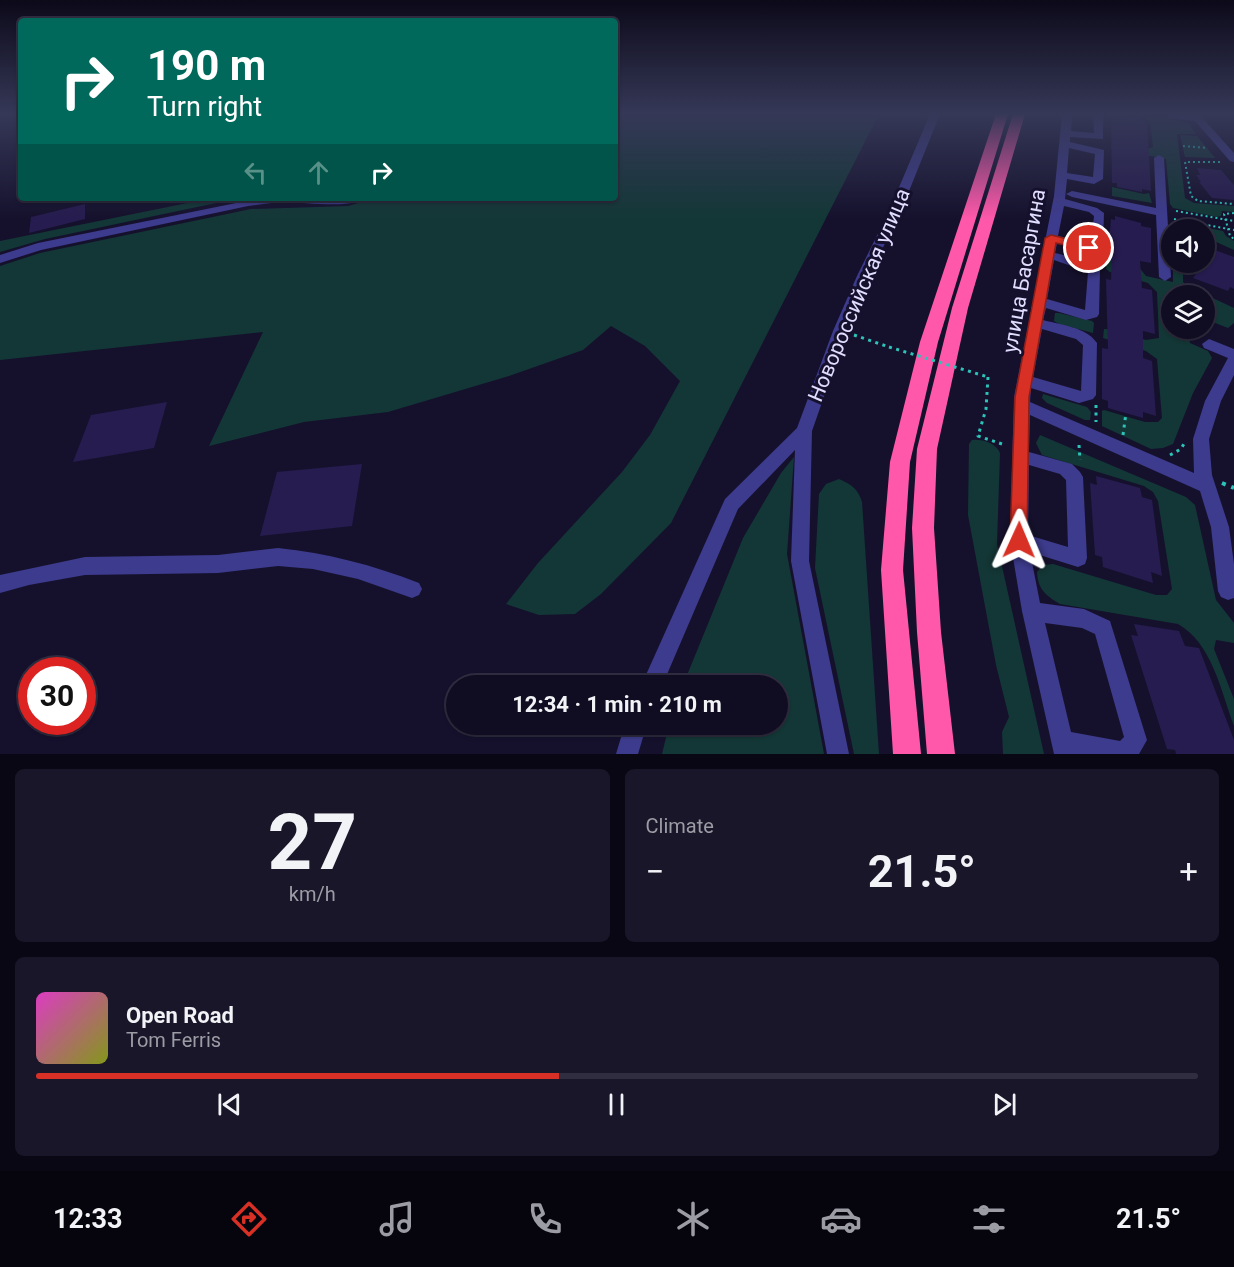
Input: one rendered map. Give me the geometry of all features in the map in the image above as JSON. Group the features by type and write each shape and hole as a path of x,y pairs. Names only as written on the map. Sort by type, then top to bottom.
{"highway":[{"path":"907,754 892,570 900,462 929,342 991,149"},
{"path":"941,754 929,632 923,528 927,449 960,308 1008,149"}],"street":[{"name":"Новороссийская улица","path":"656,675 731,504 804,431 840,331 920,149"},
{"name":"улица Басаргина","path":"1064,748 1032,611 1019,540 1022,405 1059,197 1065,149"},
{"path":"1062,175 1094,181 1098,179 1100,152 1093,149"},
{"path":"1225,149 1230,161"},
{"path":"1159,158 1164,215 1165,278"},
{"path":"1059,197 1164,215"},
{"path":"1051,238 1089,248 1097,246 1100,215 1059,197"},
{"path":"0,259 38,247 264,201"},
{"path":"1041,302 1086,315 1092,314 1094,270 1086,265 1048,255"},
{"path":"1025,380 1079,397 1088,395 1090,343 1081,336 1037,323"},
{"path":"1209,344 1234,355"},
{"path":"1228,591 1220,527 1206,486 1200,458 1201,439 1213,402 1234,361"},
{"path":"1022,405 1206,486"},
{"path":"804,431 800,561 838,754"},
{"path":"1019,540 1078,558 1074,477 1066,469 1020,456"},
{"path":"0,584 29,576 86,566 218,564 278,557 313,560 358,570 412,589"},
{"path":"1032,611 1084,619 1103,628 1136,740 1125,753 1064,748"},
{"path":"627,754 633,735"}],"path":[{"path":"1230,161 1185,162 1191,196 1202,202 1234,204"},
{"path":"1176,211 1234,221"},
{"path":"1234,213 1225,213 1230,236 1234,239"},
{"path":"1164,215 1234,230"},
{"path":"861,338 988,377 986,409 978,436 1005,445"},
{"path":"1122,442 1126,413"}],"green space":[{"path":"618,149 861,149 671,523 601,594 575,614 539,615 506,604 538,563 622,472 650,435 680,381 645,346 611,326 583,350 509,376 388,412 304,422 209,446 263,332 0,360 0,266 40,253 251,209 348,206 365,201 618,201"},
{"path":"1117,149 1179,149 1185,198 1194,203 1234,206 1234,212 1222,211 1221,216 1217,217 1173,208 1170,204 1166,159"},
{"path":"1183,149 1208,149 1215,158 1185,157"},
{"path":"1112,187 1149,193 1152,203 1112,196"},
{"path":"197,201 226,201 45,239 0,252 0,241"},
{"path":"1215,229 1223,231 1234,241 1234,250 1215,241"},
{"path":"1107,259 1137,265 1146,276 1173,282 1173,273 1183,273 1183,282 1186,285 1161,285 1161,339 1189,339 1190,343 1208,351 1212,358 1193,393 1173,444 1163,448 1151,449 1102,426 1102,411 1104,410 1145,422 1158,422 1162,418 1157,359 1146,351 1103,338 1104,329 1106,329 1146,340 1159,338 1157,292 1148,283 1106,269"},
{"path":"1215,299 1234,308 1234,323 1228,328 1215,323"},
{"path":"1055,313 1092,321 1094,323 1093,333 1059,324 1054,321"},
{"path":"1043,394 1087,407 1091,412 1090,420 1085,420 1047,403 1042,398"},
{"path":"1040,435 1186,497 1195,505 1216,600 1234,623 1234,643 1216,640 1214,649 1234,699 1234,726 1214,669 1190,632 1178,624 1060,604 1043,591 1037,572 1043,565 1053,564 1156,595 1167,595 1172,589 1158,501 1153,492 1144,486 1042,455 1036,443"},
{"path":"972,440 988,442 1000,453 997,544 1044,754 1003,754 1002,732 1009,717 996,665 968,515 969,444"},
{"path":"794,457 787,554 824,754 662,754 667,735 788,735 788,675 687,675 743,538 781,473"},
{"path":"839,479 854,487 862,502 879,754 854,754 815,568 819,494 826,484"}],"building":[{"path":"1112,149 1149,149 1151,191 1142,189 1142,192 1117,187 1117,183 1112,183"},
{"path":"1197,168 1221,170 1234,185 1234,200 1212,198 1199,182 1201,182 1196,175 1200,175"},
{"path":"85,204 85,219 29,233 31,217"},
{"path":"1115,216 1151,228 1151,263 1140,261 1142,288 1152,290 1155,334 1143,331 1143,358 1152,361 1156,416 1143,412 1143,418 1108,408 1108,401 1102,399 1102,348 1108,349 1106,279 1111,280 1112,253 1108,252 1111,219 1115,220"},
{"path":"1215,250 1234,257 1234,289 1230,287 1228,291 1193,278 1196,274 1194,273 1215,273"},
{"path":"167,402 154,448 73,462 91,415"},
{"path":"362,464 352,526 260,536 277,472"},
{"path":"1096,476 1140,488 1142,497 1152,500 1162,576 1151,572 1153,583 1103,567 1102,557 1095,555 1090,483 1097,485"},
{"path":"1134,624 1179,631 1185,646 1199,648 1234,740 1234,754 1176,754 1175,750 1167,749 1131,635 1138,636"}],"route":[{"path":"1019,540 1022,397 1051,238 1089,248"}]}
